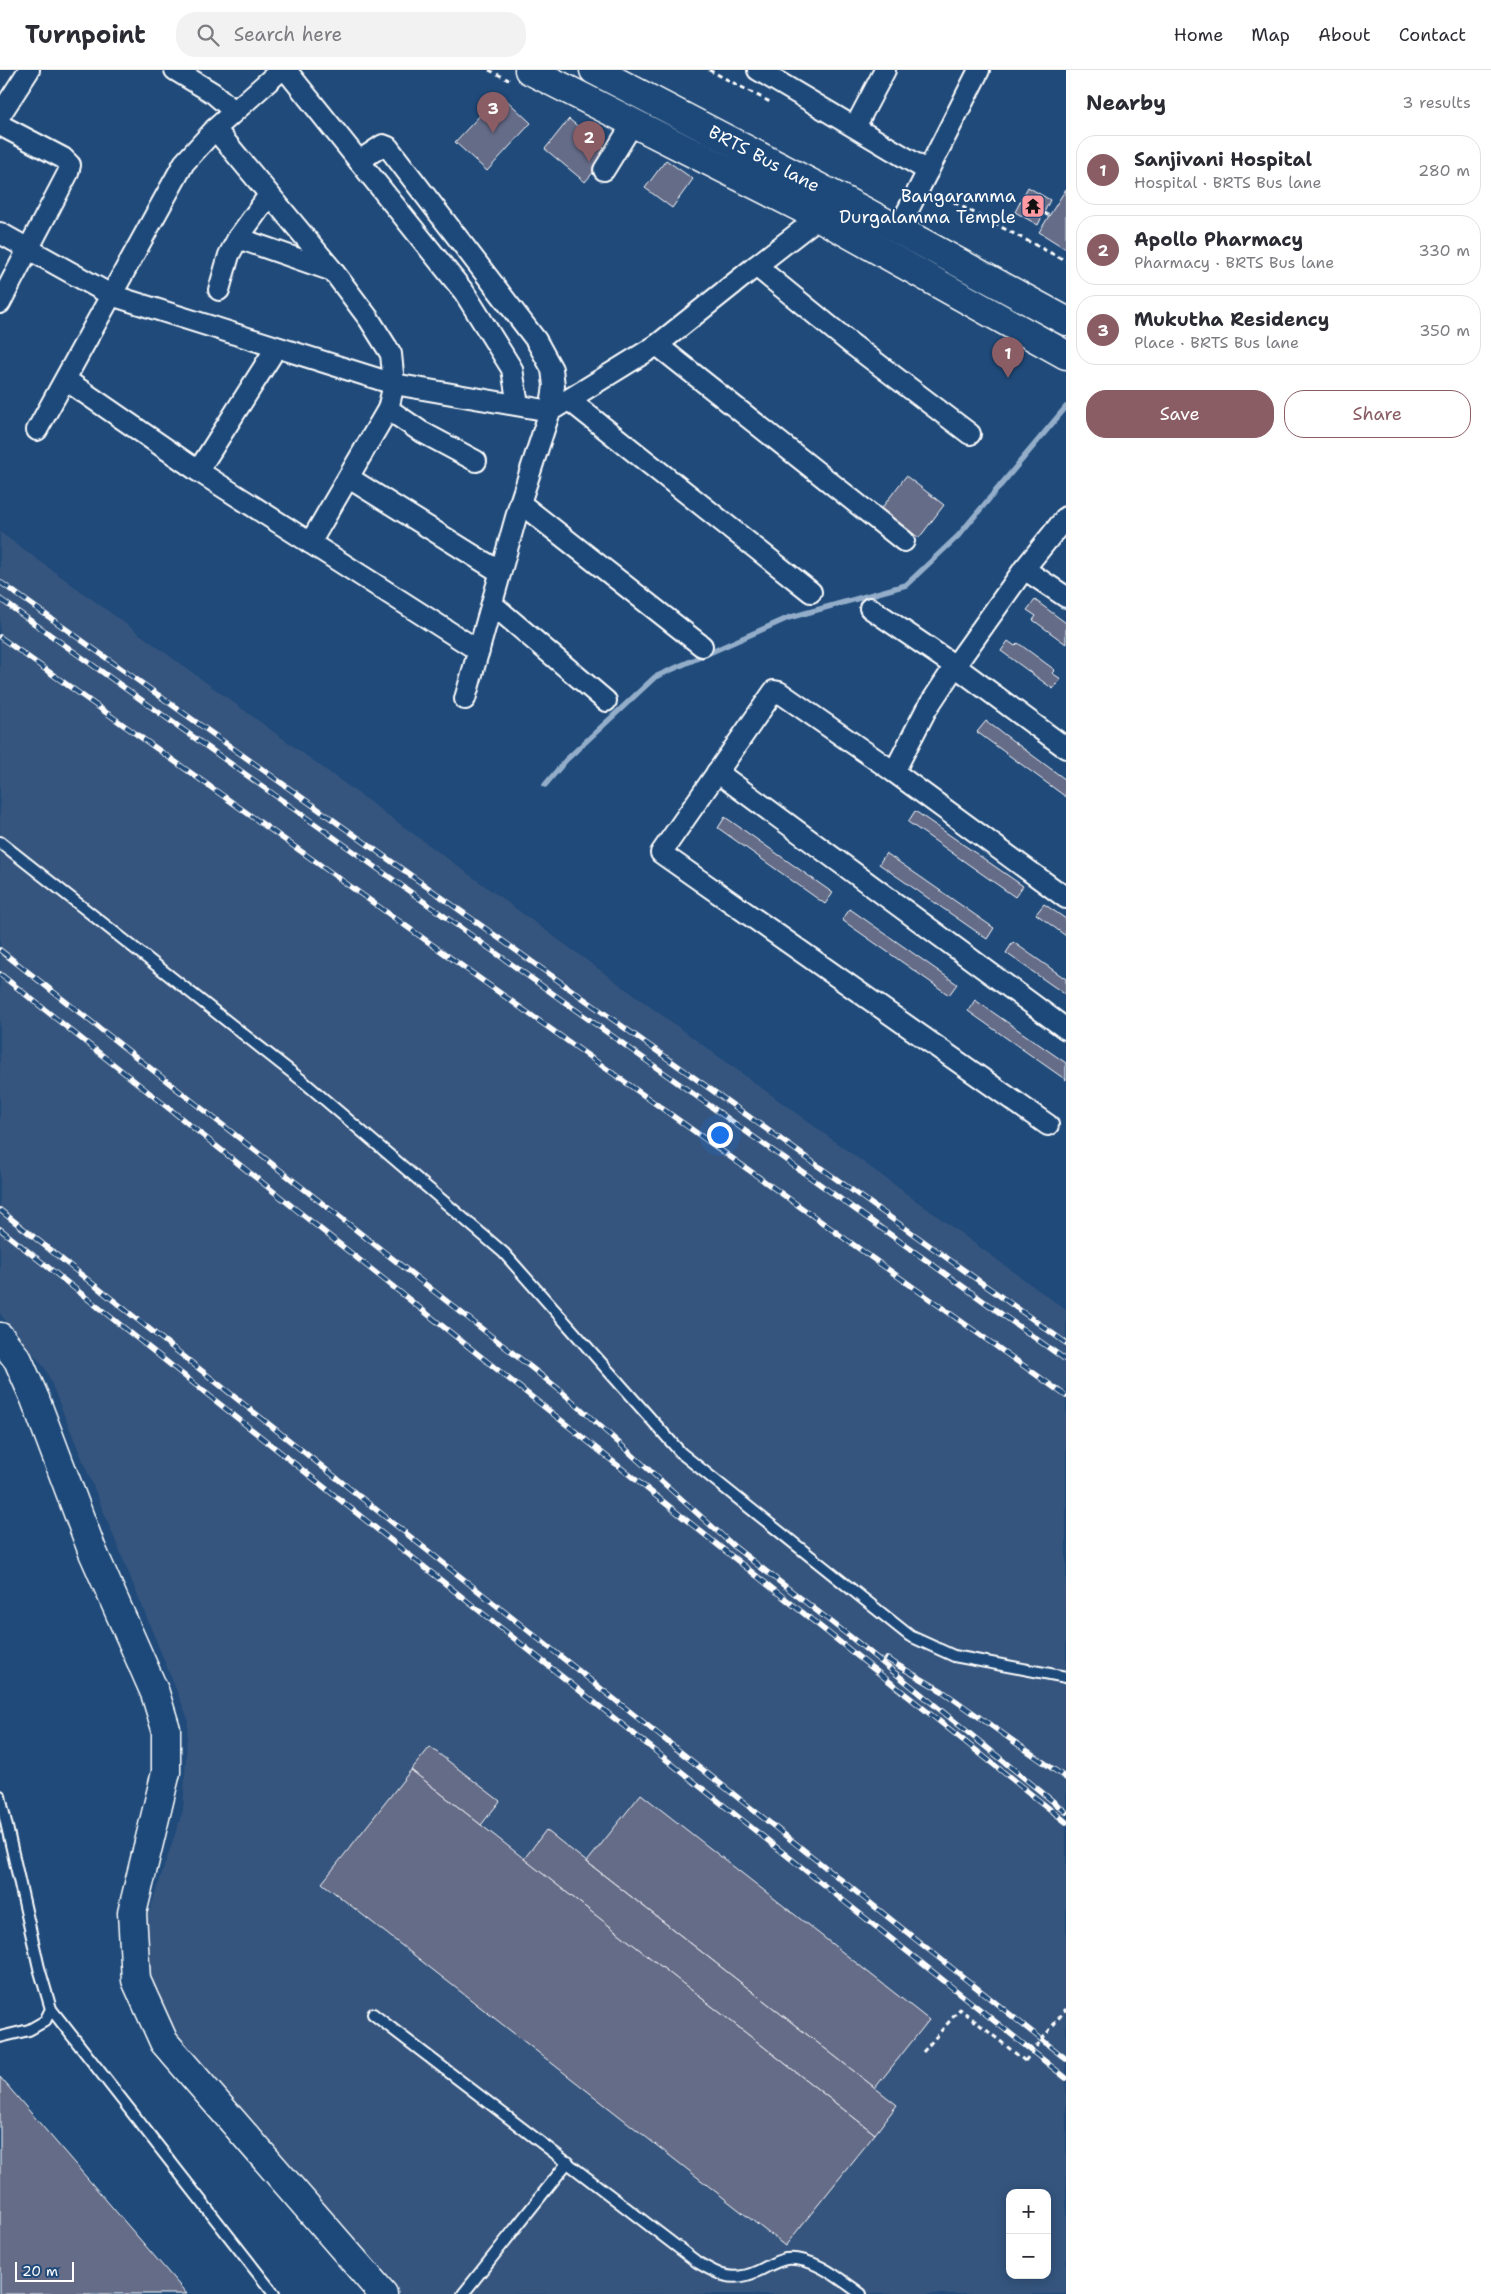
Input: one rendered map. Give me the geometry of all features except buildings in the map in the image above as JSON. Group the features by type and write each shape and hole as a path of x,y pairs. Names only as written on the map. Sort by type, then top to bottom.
{"main road":[{"path":"530,70 819,217 1066,355"},
{"name":"BRTS Bus lane","path":"594,70 855,207 1066,321"},
{"path":"634,70 751,131 905,216 1066,300"},
{"path":"0,1337 18,1360 35,1399 92,1550 155,1693 166,1729 166,1772 132,1913 136,1980 164,2042 383,2294"}],"street":[{"path":"0,115 29,70"},
{"path":"175,70 213,93 234,111"},
{"path":"37,430 184,163 215,129 281,70"},
{"path":"286,70 369,154 464,292 512,369 533,408"},
{"path":"758,70 928,171"},
{"path":"855,128 885,70"},
{"path":"905,216 979,70"},
{"path":"604,170 633,123"},
{"path":"0,126 63,158 70,165 68,173 0,303"},
{"path":"215,129 333,271 369,319 391,354 394,384 388,409 310,543"},
{"path":"369,154 388,147 536,340 552,369 554,386 533,408 520,503 495,569 492,604 472,647 465,699"},
{"path":"219,290 229,255 238,238 269,195"},
{"path":"0,233 111,295 394,384 533,408 569,400 657,345 819,217"},
{"path":"238,238 333,271"},
{"path":"756,266 849,342 970,434"},
{"path":"657,345 904,541"},
{"path":"198,471 276,348"},
{"path":"66,380 198,471 472,647"},
{"path":"569,400 811,592"},
{"path":"388,409 420,431 476,461"},
{"path":"349,478 495,569"},
{"path":"520,503 702,646"},
{"path":"894,772 926,710 955,666 1024,569 1066,516"},
{"path":"1024,569 1066,597"},
{"path":"492,604 606,701"},
{"path":"870,608 955,666 1066,748"},
{"path":"1048,1125 661,853 774,691 779,692 894,772 1066,898"},
{"path":"717,772 1066,1029"}],"lane":[{"path":"0,842 304,1082 504,1253 680,1452 910,1636 954,1656 1066,1677"},
{"path":"0,1796 39,1968 51,2009 274,2294"},
{"path":"0,2037 29,2030 46,2021 51,2009"},
{"path":"373,2014 697,2262 722,2277 748,2274 774,2262 787,2259 807,2263 828,2271 861,2294"},
{"path":"463,2294 568,2162"}],"path":[{"path":"1044,213 1049,216"},
{"path":"923,2052 960,2010 1025,2061 1066,2009"}],"shaded area":[{"path":"0,532 1066,1310 1066,2294 386,2294 157,2014 143,1930 183,1810 188,1719 45,1368 0,1314"}],"waterway":[{"path":"545,785 566,760 655,677 788,618 906,585 958,536 1066,407"}],"railway":[{"path":"0,582 1066,1343"},
{"path":"0,599 1066,1360"},
{"path":"0,637 1066,1396"},
{"path":"0,950 561,1391 736,1548 857,1642 1066,1812"},
{"path":"0,974 1066,1822"},
{"path":"0,1210 1066,2059"},
{"path":"0,1229 1066,2078"},
{"path":"887,1659 942,1691 1066,1778"}],"place":[{"name":"Mukutha Residency","path":"493,133"},
{"name":"Apollo Pharmacy","path":"589,162"},
{"name":"Bangaramma Durgalamma Temple","path":"1033,206"},
{"name":"Sanjivani Hospital","path":"1008,378"}]}
